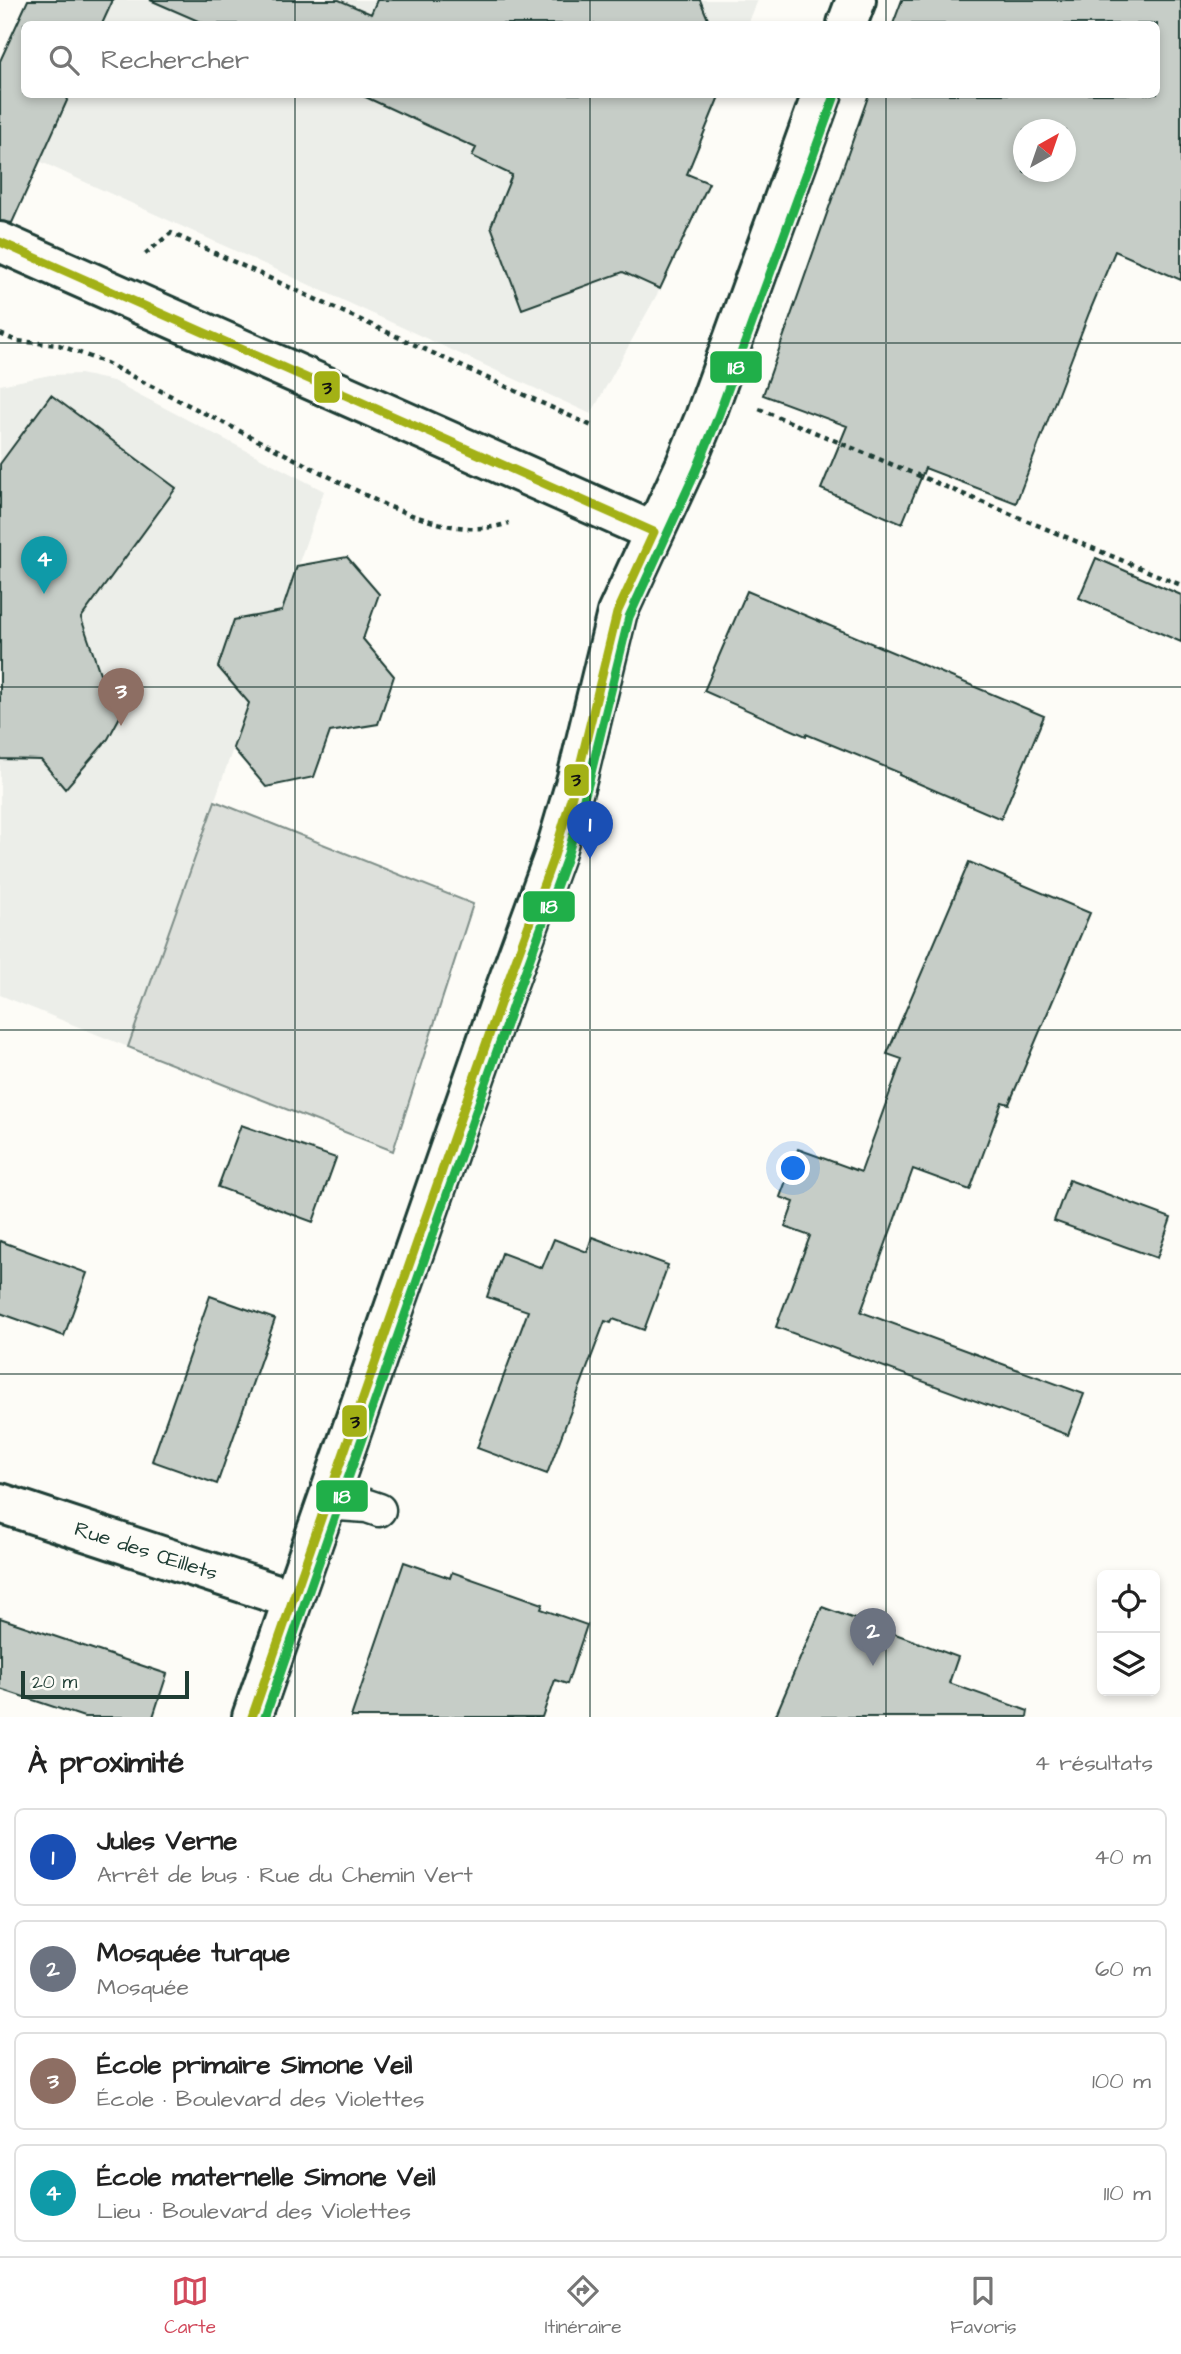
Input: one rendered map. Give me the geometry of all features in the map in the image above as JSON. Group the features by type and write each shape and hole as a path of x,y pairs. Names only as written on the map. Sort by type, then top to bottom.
{"street":[{"path":"848,21 856,0"},
{"path":"252,1717 554,856 577,778 617,613 705,417 821,98"},
{"path":"0,242 654,532"},
{"name":"Rue des Œillets","path":"0,1503 292,1599"}],"lane":[{"path":"325,1503 366,1506 379,1510"}],"path":[{"path":"139,259 171,233 592,426"},
{"path":"0,334 17,341 59,345 106,363 385,505 431,523 471,528 499,526 525,517 563,491"},
{"path":"755,407 1181,585"}],"shaded area":[{"path":"50,0 758,0 749,21 40,21"},
{"path":"21,64 21,98 719,98 687,173 709,183 660,289 591,414 0,143 0,111"},
{"path":"80,374 113,381 324,491 282,611 234,620 218,667 249,703 128,1047 0,995 0,385 50,375"},
{"path":"215,801 473,904 393,1151 128,1047"}],"building":[{"path":"28,0 113,0 103,21 21,21 21,98 68,98 12,223 0,221 0,61"},
{"path":"150,0 339,0 371,14 377,0 700,0 709,21 198,21"},
{"path":"902,0 1181,0 1181,280 1115,251 1016,503 925,468 902,524 821,489 847,426 763,395 868,98 1160,98 1160,21 894,21"},
{"path":"368,98 718,98 687,174 709,183 660,289 623,272 522,309 491,226 512,175 472,156 476,148"},
{"path":"51,395 176,488 81,618 105,688 130,698 108,739 65,789 41,760 0,759 0,464"},
{"path":"347,557 379,594 363,639 394,676 378,724 330,732 314,777 266,787 233,748 249,703 218,667 234,620 282,611 297,566"},
{"path":"1096,558 1181,595 1181,642 1079,598"},
{"path":"747,591 1044,716 1001,819 899,775 900,773 806,736 704,691"},
{"path":"969,862 1090,913 1009,1104 1002,1102 970,1190 913,1169 861,1312 1084,1394 1068,1435 776,1327 810,1236 785,1227 794,1202 780,1197 798,1149 861,1172 902,1059 887,1054"},
{"path":"241,1125 336,1158 313,1222 218,1187"},
{"path":"1069,1180 1171,1218 1157,1258 1054,1221"},
{"path":"592,1237 668,1265 644,1330 613,1319 611,1323 605,1321 547,1474 477,1448 528,1311 487,1297 502,1253 542,1268 554,1239 587,1252"},
{"path":"0,1241 87,1273 64,1336 0,1313"},
{"path":"210,1296 275,1319 217,1484 152,1461"},
{"path":"404,1562 450,1578 452,1572 543,1604 541,1609 587,1625 567,1684 555,1680 542,1717 351,1717"},
{"path":"822,1607 958,1657 949,1683 1028,1711 1027,1717 775,1717"},
{"path":"0,1618 167,1674 153,1717 84,1717 0,1689"}],"transit line":[{"name":"118","path":"265,1717 566,860 589,781 629,617 716,422 834,98"},
{"name":"3","path":"0,242 654,532"},
{"name":"3","path":"252,1717 554,856 577,778 617,613 654,532"}],"place":[{"name":"École maternelle Simone Veil","path":"44,594"},
{"name":"École primaire Simone Veil","path":"121,726"},
{"name":"Jules Verne","path":"590,859"},
{"name":"Mosquée turque","path":"873,1666"}]}
